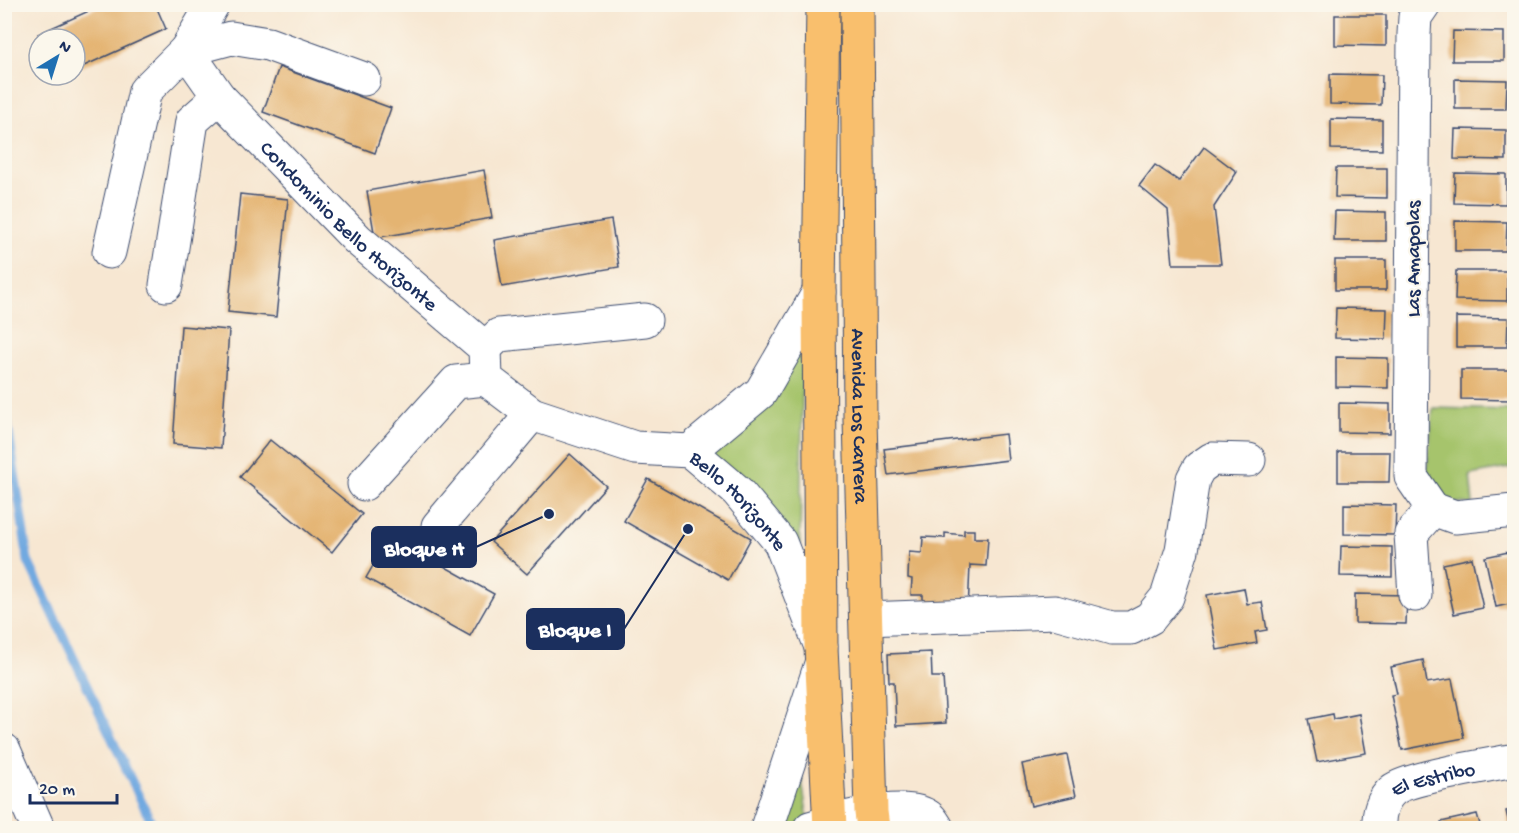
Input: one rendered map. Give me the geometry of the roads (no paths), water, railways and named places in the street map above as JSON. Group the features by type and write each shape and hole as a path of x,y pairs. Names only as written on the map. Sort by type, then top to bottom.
{"main road":[{"name":"Avenida Los Carrera","path":"823,4 819,292 824,827"},
{"name":"Avenida Los Carrera","path":"857,4 861,420 872,820"}],"street":[{"path":"109,252 145,91 186,50 213,4"},
{"name":"Las Amapolas","path":"1424,4 1415,17 1414,34 1411,477 1433,509"},
{"path":"186,50 231,38 268,44 364,79"},
{"name":"Condominio Bello Horizonte","path":"186,50 219,98 357,239 486,364 532,414 635,448 690,451"},
{"path":"166,285 192,121 219,98"},
{"name":"Bello Horizonte","path":"819,292 761,392 690,451 737,491 780,542 822,655"},
{"path":"363,484 456,382 486,364 499,335 645,320"},
{"path":"438,526 532,414"},
{"path":"866,619 1055,612 1112,628 1131,628 1150,618 1167,597 1182,550 1193,479 1199,468 1212,459 1249,460"},
{"path":"1415,595 1411,534 1433,509 1455,517 1515,511"},
{"path":"767,828 822,655"},
{"path":"4,750 38,828"},
{"name":"El Estribo","path":"1379,828 1385,799 1403,783 1515,760"},
{"path":"824,827 872,820 909,809 929,816 937,828"}],"waterway":[{"path":"4,399 28,561 154,828"}],"place":[{"name":"Bloque H","path":"549,514"},
{"name":"Bloque I","path":"688,529"}]}
